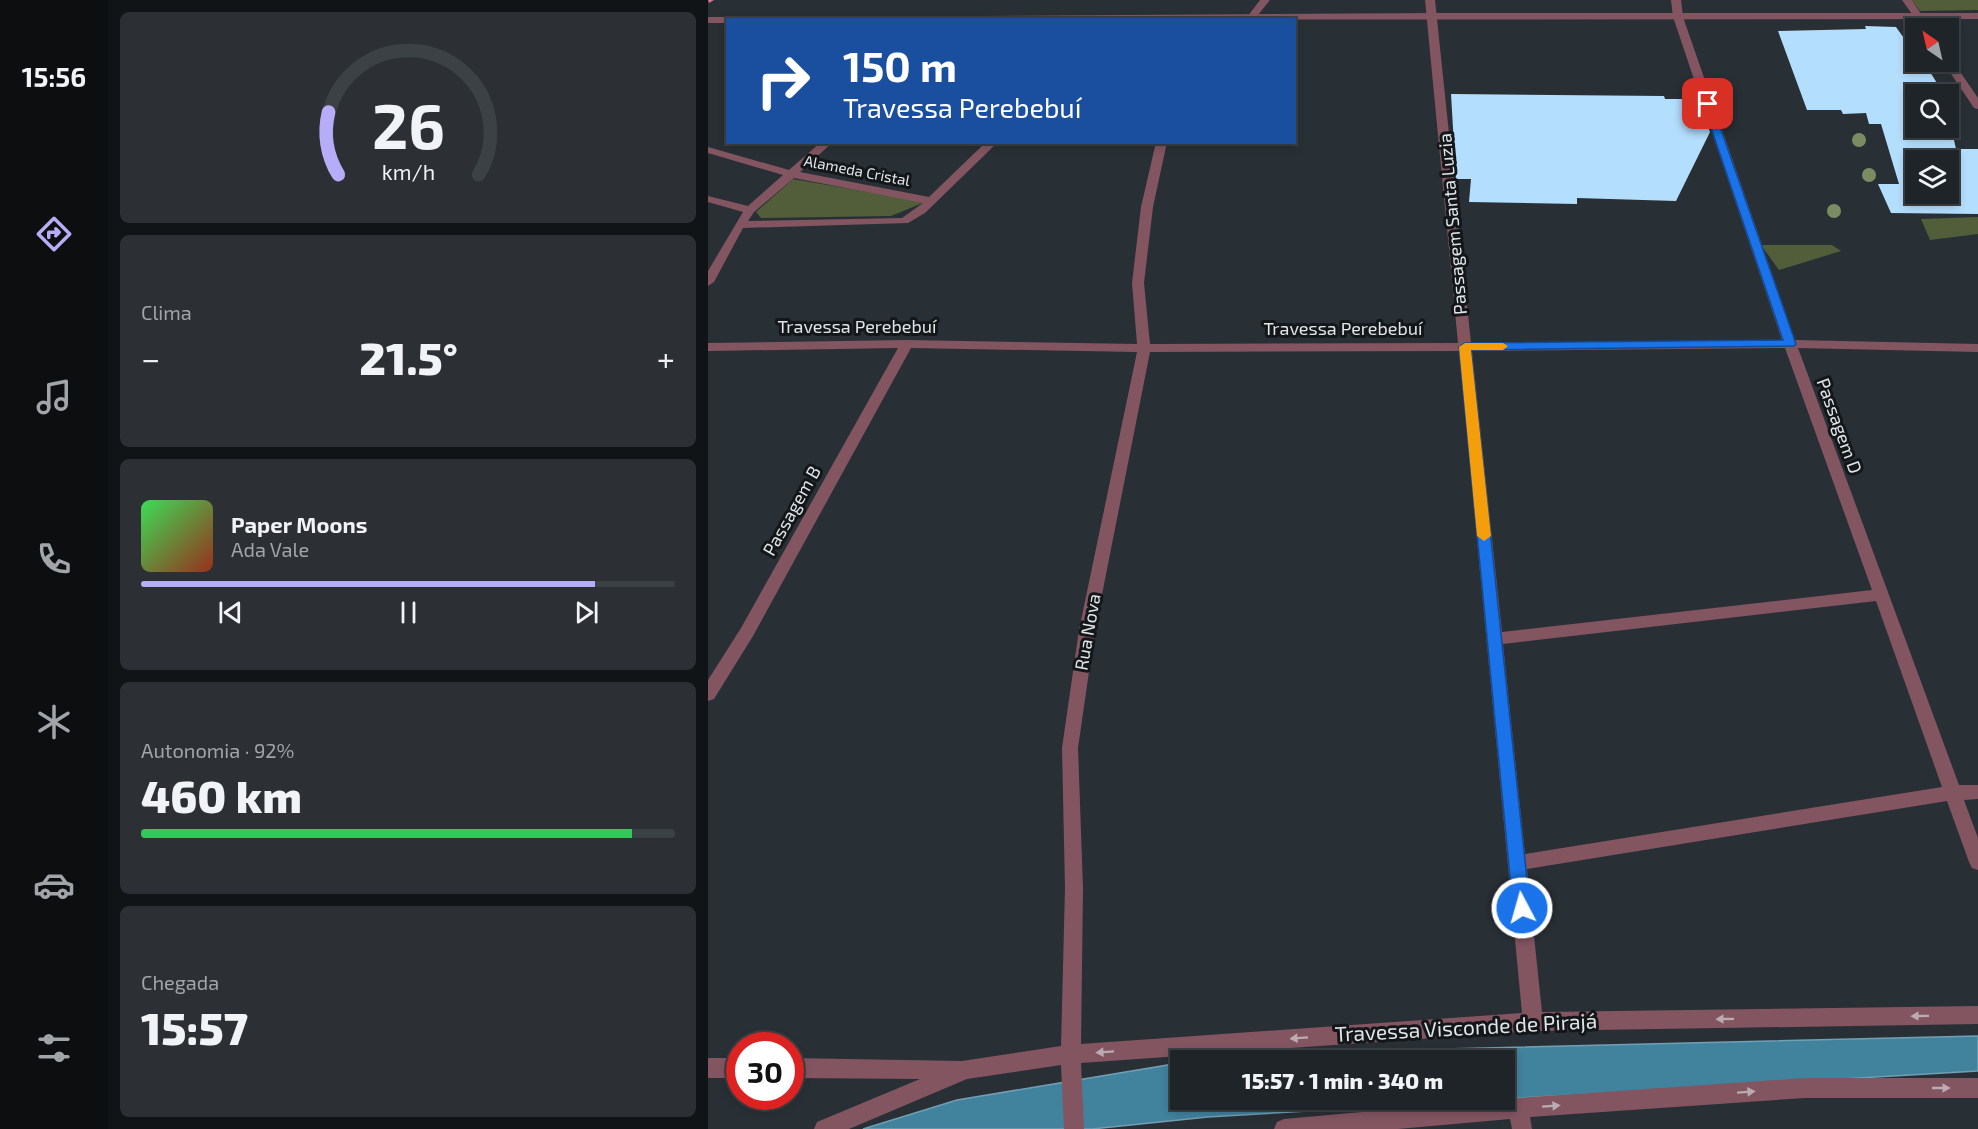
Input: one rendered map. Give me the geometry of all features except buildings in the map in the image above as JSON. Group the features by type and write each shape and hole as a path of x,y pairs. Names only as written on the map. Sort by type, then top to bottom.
{"street":[{"path":"1250,18 1265,0"},
{"name":"Passagem Santa Luzia","path":"1430,0 1533,1022"},
{"name":"Passagem D","path":"1676,0 1678,17 1790,344 1978,862"},
{"path":"1907,0 1919,17"},
{"path":"1250,18 1978,16"},
{"path":"708,20 726,20"},
{"path":"1955,72 1978,106"},
{"path":"708,282 722,253 750,210 826,144"},
{"path":"739,225 897,222 914,216 991,144"},
{"name":"Rua Nova","path":"1074,1129 1072,1062 1074,888 1070,748 1087,630 1144,348 1138,283 1147,207 1162,144"},
{"name":"Alameda Cristal","path":"708,150 792,174 931,201"},
{"path":"708,199 750,210"},
{"path":"708,249 722,253"},
{"name":"Travessa Perebebuí","path":"708,347 907,344 1144,348 1790,344 1978,348"},
{"name":"Passagem B","path":"708,694 747,632 907,344"},
{"path":"1494,639 1881,595"},
{"path":"1517,863 1953,793 1978,792"},
{"name":"Travessa Visconde de Pirajá","path":"824,1129 967,1069 1533,1022 1978,1015"},
{"path":"708,1068 726,1068"},
{"path":"804,1068 967,1069"},
{"path":"1284,1129 1518,1108 1805,1088 1978,1089"},
{"path":"1518,1108 1522,1129"}],"green space":[{"path":"1912,0 1978,0 1978,10 1920,11"},
{"path":"793,179 925,202 891,216 761,218 756,212"},
{"path":"1978,217 1978,234 1930,240 1921,219"},
{"path":"1761,245 1832,245 1841,251 1779,270"}],"water":[{"path":"1978,1036 1978,1071 1515,1098 1515,1050 1403,1050"},
{"path":"1170,1065 1170,1110 1326,1110 1208,1117 1092,1129 863,1129 957,1100"}],"slow traffic":[{"path":"1484,536 1465,347 1503,346"}],"route":[{"path":"1522,908 1465,347 1790,344 1708,104"}]}
